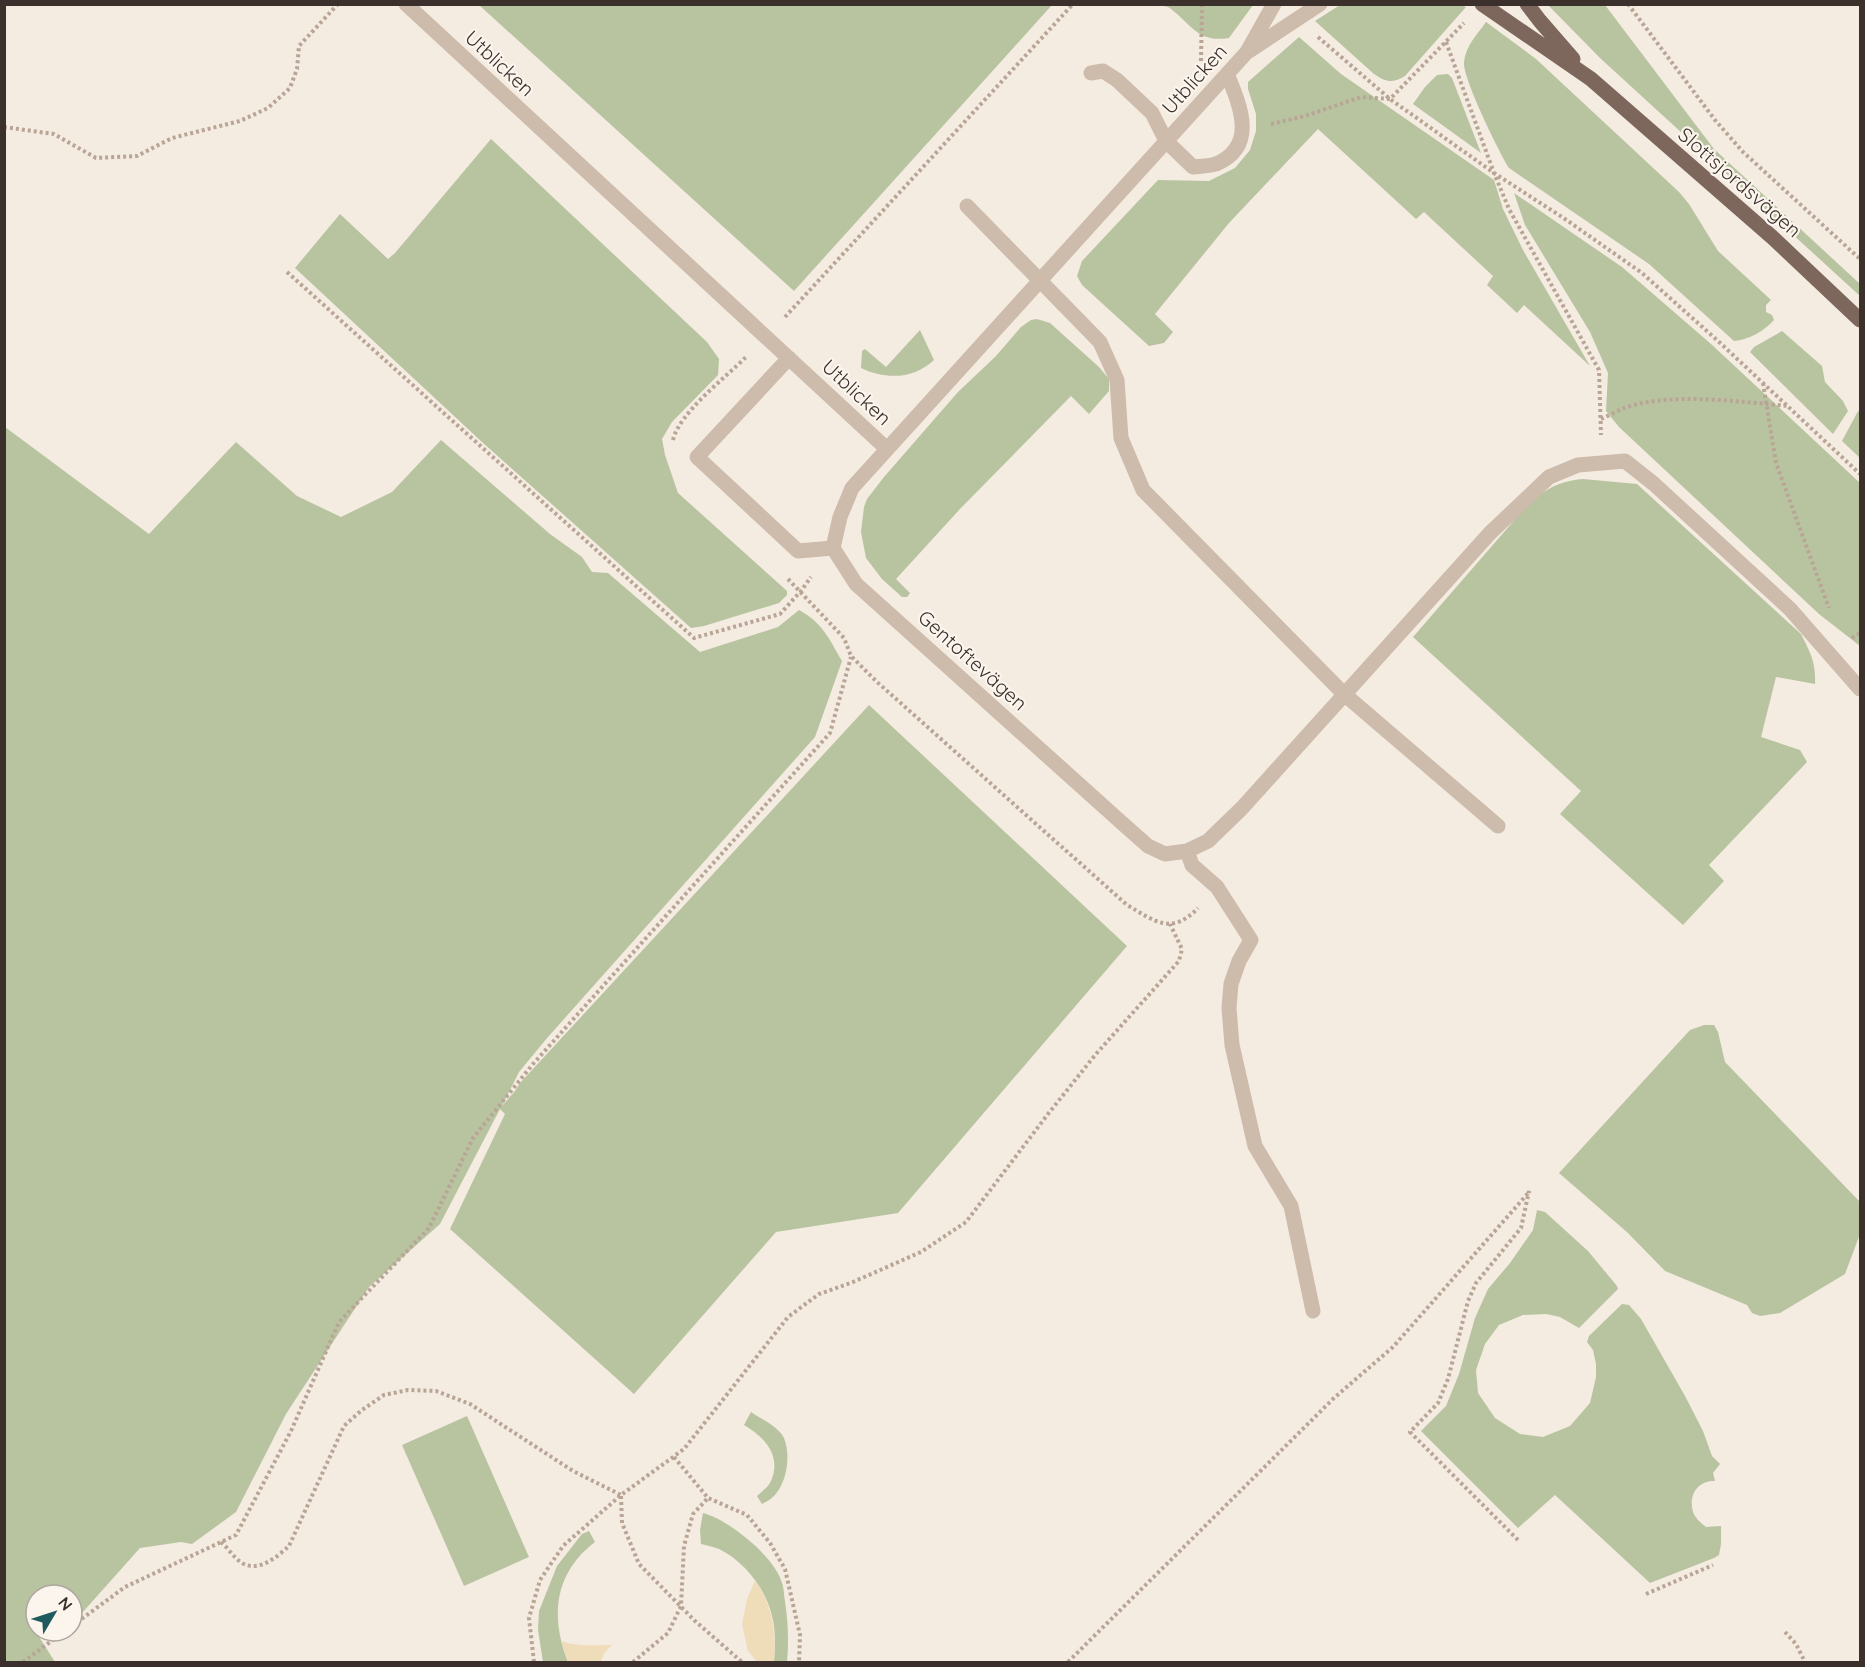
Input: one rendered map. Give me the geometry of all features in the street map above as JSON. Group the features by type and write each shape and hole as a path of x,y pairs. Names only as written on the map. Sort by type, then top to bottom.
{"main road":[{"name":"Slottsjordsvägen","path":"1482,4 1591,79 1772,237 1860,320"},
{"name":"Slottsjordsvägen","path":"1527,4 1591,79"}],"street":[{"name":"Utblicken","path":"406,4 887,449 1247,52"},
{"path":"1247,52 1274,4"},
{"path":"1247,52 1320,4"},
{"path":"1091,73 1103,70 1117,80 1152,112 1166,141 1193,166 1216,164 1235,151 1243,130 1240,104 1227,74"},
{"path":"967,206 1100,342 1117,380 1121,438 1143,490 1344,694 1498,826"},
{"path":"789,358 697,457 798,551 833,548 840,517 852,488 887,449"},
{"path":"1313,1311 1291,1206 1255,1146 1232,1045 1229,1008 1231,984 1239,961 1251,940 1217,887 1192,865 1187,851 1208,841 1242,808 1490,533 1548,477 1578,465 1625,461 1654,484 1790,609 1860,689"},
{"name":"Gentoftevägen","path":"833,548 856,584 1148,846 1165,854 1187,851"}],"path":[{"path":"4,127 54,134 96,158 137,156 172,138 240,121 268,108 290,88 297,69 299,46 338,4"},
{"path":"672,445 675,432 685,416 767,337 1073,4"},
{"path":"1200,104 1202,4"},
{"path":"1628,4 1715,120 1743,152 1860,259"},
{"path":"1298,19 1390,99 1494,173 1642,273 1763,382 1860,474"},
{"path":"1243,130 1305,116 1361,97 1390,99 1467,20"},
{"path":"1446,42 1509,209 1599,370 1600,462"},
{"path":"287,272 694,638 780,614 801,591 833,548"},
{"path":"1763,382 1776,463 1829,609"},
{"path":"1601,419 1623,408 1665,400 1725,400 1788,406"},
{"path":"785,575 844,638 851,656 877,682 1127,905 1152,920 1170,924 1187,920 1217,887"},
{"path":"84,1617 125,1587 236,1535 291,1431 339,1323 429,1228 473,1138 533,1064 830,733 851,656"},
{"path":"534,1662 529,1618 540,1580 563,1546 621,1495 684,1449 788,1317 819,1294 921,1252 966,1222 1096,1054 1179,961 1182,949 1170,924"},
{"path":"1068,1662 1334,1398 1393,1347 1530,1191 1521,1228 1476,1283 1468,1301 1448,1379 1438,1403 1410,1432 1518,1540"},
{"path":"221,1542 243,1564 257,1565 274,1560 289,1545 344,1426 384,1395 408,1390 436,1391 470,1404 573,1471 621,1495"},
{"path":"674,1457 708,1498 747,1515 771,1543 785,1569 800,1635 800,1662"},
{"path":"621,1495 622,1523 639,1563 681,1606 742,1662"},
{"path":"633,1662 668,1633 681,1606 684,1546 693,1514 708,1498"},
{"path":"1646,1594 1713,1565"},
{"path":"1785,1632 1796,1644 1805,1662"},
{"path":"23,1662 49,1643"}],"green space":[{"path":"1459,4 1466,7 1405,76 1393,81 1374,74 1315,21 1340,5"},
{"path":"479,5 1052,5 794,291"},
{"path":"1158,5 1253,5 1229,38 1218,39 1203,35 1190,27 1170,8"},
{"path":"1548,5 1605,5 1714,149 1860,284 1860,296 1600,58"},
{"path":"1486,22 1536,59 1679,192 1718,251 1771,300 1766,305 1766,312 1772,315 1774,320 1770,324 1751,337 1734,341 1649,264 1509,168 1482,115 1465,70 1467,50"},
{"path":"1299,37 1341,74 1494,180 1503,209 1523,250 1590,366 1524,305 1517,313 1487,285 1493,276 1424,212 1416,219 1318,129 1229,223 1155,314 1173,332 1164,343 1149,346 1082,285 1077,276 1082,261 1158,180 1209,181 1235,168 1250,150 1256,131 1256,114 1248,82"},
{"path":"1448,74 1452,78 1481,153 1413,104 1437,75"},
{"path":"491,139 707,342 719,359 718,375 672,422 662,439 665,455 678,493 787,591 787,595 779,603 691,628 482,442 295,268 340,214 388,259"},
{"path":"1514,193 1622,267 1711,344 1860,483 1860,646 1819,614 1619,427 1606,411 1608,373 1590,332 1525,225"},
{"path":"1037,319 1050,323 1099,367 1109,379 1109,391 1089,414 1071,396 960,509 896,579 910,593 907,597 902,597 882,579 866,558 861,532 867,499 958,392 996,356 1021,327"},
{"path":"920,330 934,360 926,366 918,371 899,376 870,372 861,368 862,351 865,349 886,367"},
{"path":"1782,331 1822,366 1825,382 1843,401 1848,411 1833,434 1750,352 1754,347"},
{"path":"1860,409 1860,458 1842,441"},
{"path":"5,427 149,534 236,442 297,496 341,517 392,492 441,440 550,534 582,557 592,572 608,573 700,652 778,627 799,610 814,620 825,632 842,661 815,737 548,1037 519,1072 502,1106 520,1083 869,705 1127,946 898,1213 776,1232 634,1394 450,1229 505,1114 500,1109 440,1224 369,1287 286,1414 236,1512 192,1544 181,1542 140,1548 84,1611 84,1583 24,1583 24,1643 43,1643 55,1662 5,1662"},
{"path":"1583,479 1637,484 1801,634 1813,663 1815,684 1776,677 1761,737 1800,750 1807,762 1709,865 1724,881 1683,925 1560,814 1581,791 1413,637 1524,509 1550,488 1565,482"},
{"path":"1704,1025 1714,1025 1718,1032 1725,1062 1860,1202 1860,1234 1845,1274 1780,1313 1760,1316 1752,1313 1747,1305 1665,1271 1628,1233 1559,1173 1690,1030"},
{"path":"1537,1210 1545,1212 1588,1251 1618,1289 1579,1328 1560,1317 1546,1314 1523,1315 1499,1325 1485,1344 1476,1370 1478,1393 1495,1418 1520,1434 1543,1437 1570,1426 1590,1403 1596,1377 1593,1350 1587,1342 1589,1336 1622,1304 1629,1305 1641,1319 1685,1396 1703,1431 1712,1456 1720,1464 1713,1473 1715,1481 1699,1486 1692,1500 1694,1514 1702,1524 1706,1527 1721,1526 1719,1555 1714,1558 1650,1583 1555,1495 1518,1528 1421,1431 1446,1406 1459,1374 1475,1318 1488,1289 1533,1230"},
{"path":"751,1412 774,1426 784,1438 787,1452 782,1484 774,1496 762,1504 757,1496 770,1483 774,1465 773,1456 759,1435 744,1425"},
{"path":"467,1416 529,1557 464,1586 402,1445"},
{"path":"703,1513 725,1523 749,1540 778,1573 783,1587 787,1616 787,1662 774,1662 775,1633 772,1616 765,1596 753,1577 728,1554 701,1544 700,1530"},
{"path":"589,1531 595,1542 581,1554 571,1568 559,1597 559,1629 568,1662 543,1662 538,1630 539,1611 557,1566 582,1534"}],"sand":[{"path":"755,1581 766,1600 772,1620 774,1662 757,1662 748,1651 742,1624 747,1599"},
{"path":"561,1641 580,1645 612,1645 604,1653 601,1662 568,1662"}]}
